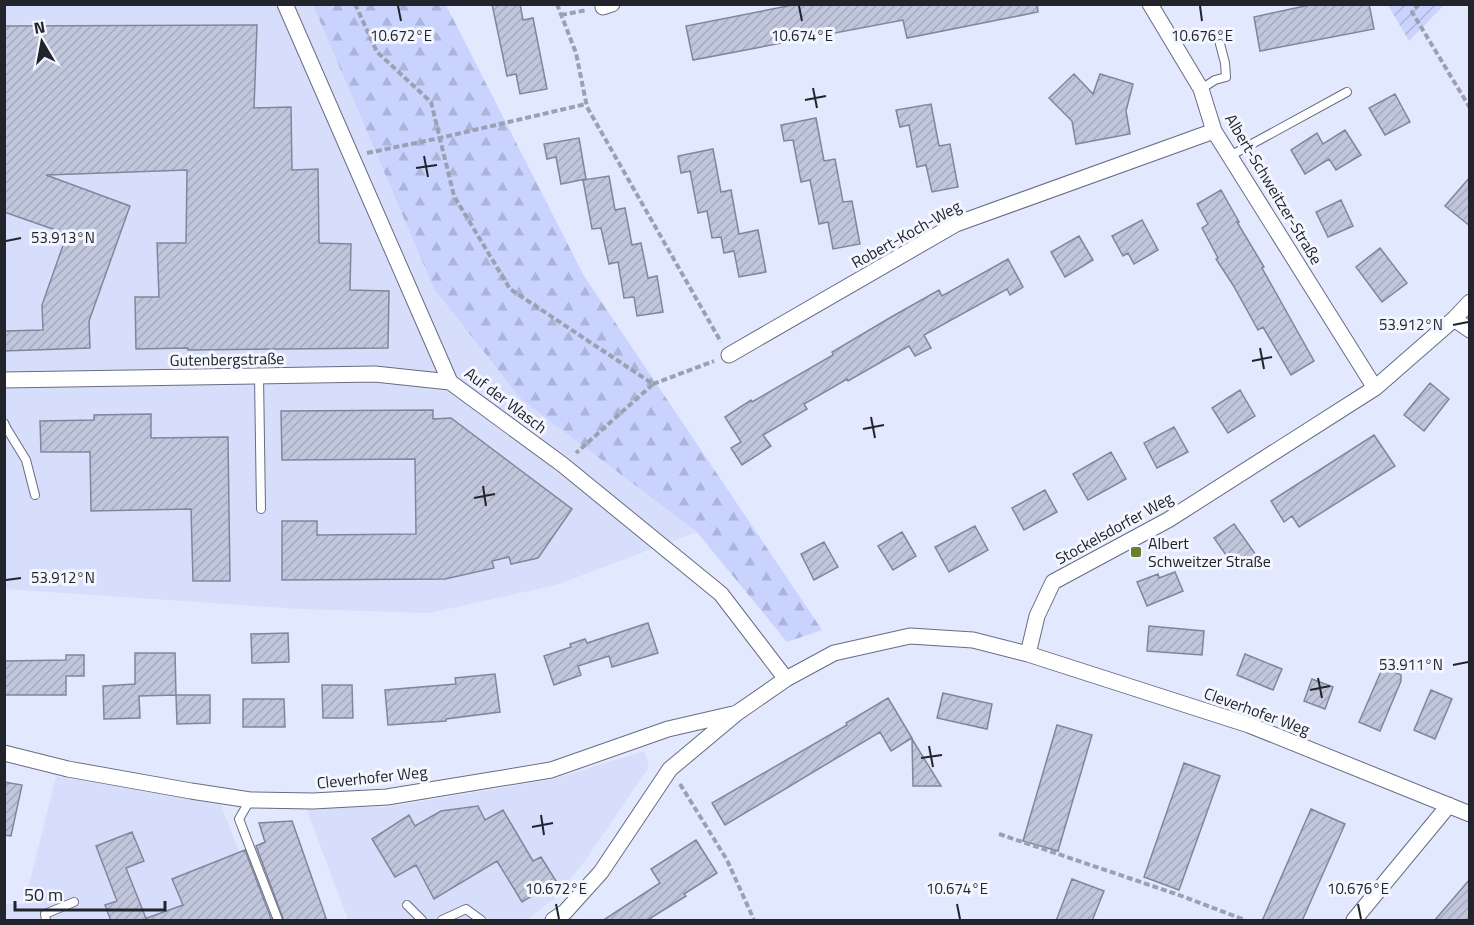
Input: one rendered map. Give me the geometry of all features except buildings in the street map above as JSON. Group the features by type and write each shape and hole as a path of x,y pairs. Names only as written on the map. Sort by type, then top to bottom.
{"street":[{"name":"Auf der Wasch","path":"285,4 450,382 563,465 721,594 786,679"},
{"name":"Albert-Schweitzer-Straße","path":"1150,4 1201,89 1214,132 1376,388"},
{"name":"Robert-Koch-Weg","path":"729,355 956,224 1214,132"},
{"name":"Stockelsdorfer Weg","path":"1028,654 1037,616 1053,582 1168,520 1376,388 1470,302"},
{"path":"1454,319 1470,330"},
{"name":"Gutenbergstraße","path":"4,380 375,374 450,382"},
{"path":"553,921 565,912 601,872 670,769 737,713 786,679 834,653 910,636 973,640 1028,654"},
{"name":"Cleverhofer Weg","path":"1028,654 1249,725 1470,814"},
{"name":"Cleverhofer Weg","path":"4,753 68,769 250,800 313,801 387,797 551,770 668,729 737,713"},
{"path":"1354,921 1449,805"}],"lane":[{"path":"1201,89 1215,80 1226,77 1220,44"},
{"path":"1230,156 1347,92"},
{"path":"259,376 261,509"},
{"path":"4,423 26,460 35,495"},
{"path":"250,800 239,819 279,921"},
{"path":"46,921 45,914 74,902"},
{"path":"407,905 422,921"},
{"path":"442,921 466,909 481,921"}],"path":[{"path":"356,4 377,52 431,102 454,196 510,289 652,384"},
{"path":"557,4 576,52 586,104 729,355 652,384 563,465"},
{"path":"1419,4 1412,12 1470,108"},
{"path":"561,15 608,6"},
{"path":"351,157 586,104"},
{"path":"670,769 727,861 754,921"},
{"path":"999,834 1179,895 1245,921"}],"shaded area":[{"path":"4,5 313,5 434,289 521,399 697,532 556,585 429,613 300,609 5,589"},
{"path":"644,751 649,767 585,861 555,898 527,920 348,920 306,808 388,807 554,779"},
{"path":"56,776 221,805 266,920 5,920 4,904 24,904"}],"green space":[{"path":"313,5 446,5 584,276 822,630 787,642 697,532 521,399 434,289"},
{"path":"1388,5 1444,5 1409,41"}],"place":[{"name":"Albert Schweitzer Straße","path":"1136,552"}]}
